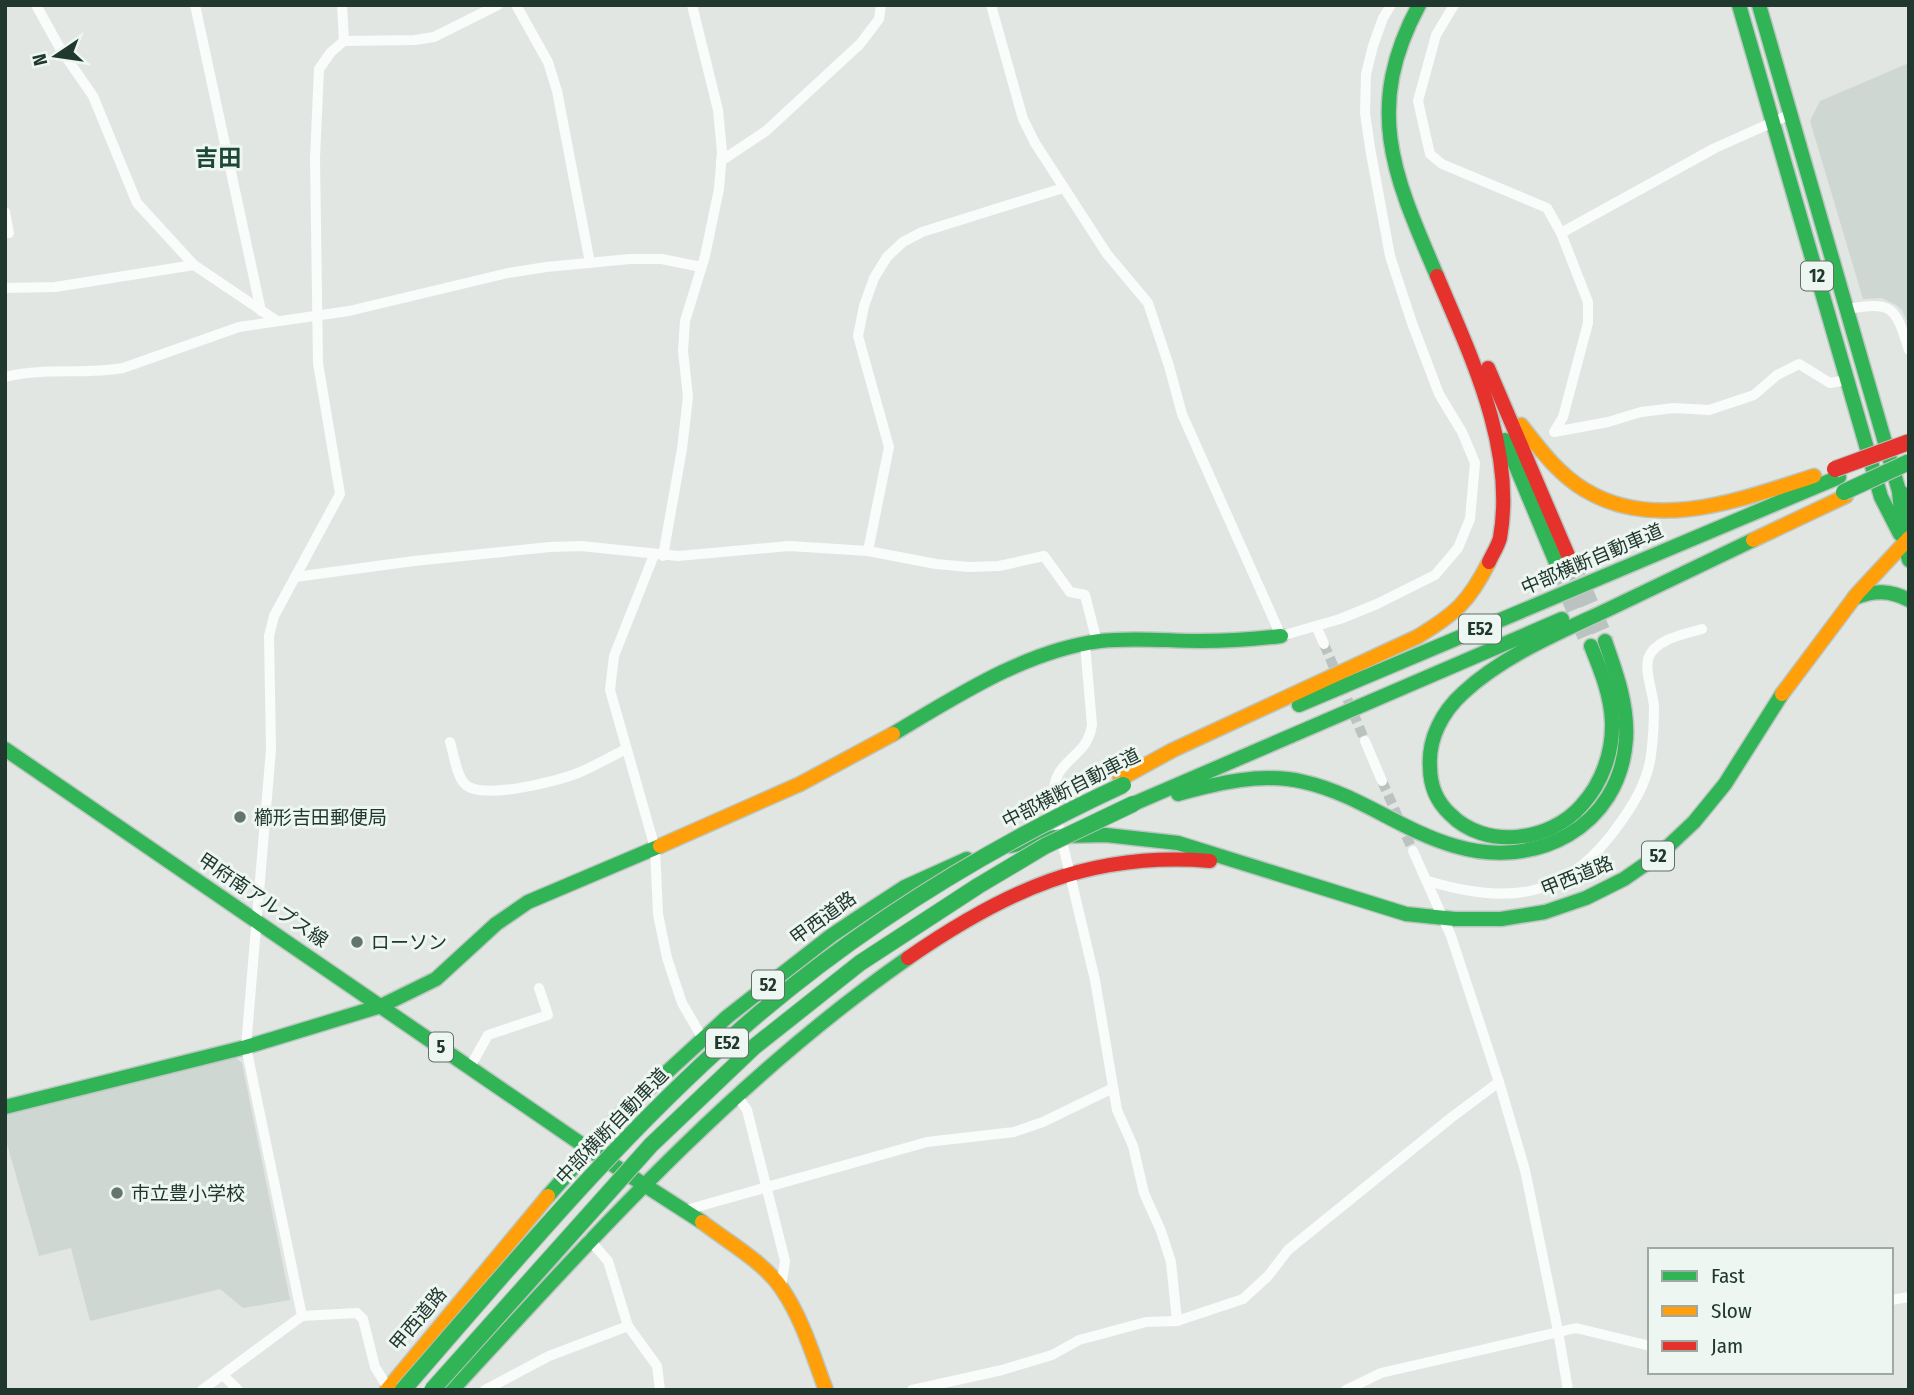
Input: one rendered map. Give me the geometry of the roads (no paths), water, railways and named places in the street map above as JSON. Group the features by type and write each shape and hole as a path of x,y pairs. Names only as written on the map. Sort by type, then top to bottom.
{"main road":[{"path":"1419,5 1401,41 1393,69 1388,97 1392,155 1414,226 1491,391 1530,438 1568,478 1586,492 1628,509 1650,512 1706,507 1779,487 1841,483"},
{"path":"1433,5 1413,42 1404,70 1399,96 1399,123 1404,152 1412,186 1491,391 1564,563"},
{"name":"12","path":"1739,5 1881,497 1907,540"},
{"name":"12","path":"1759,5 1904,494 1909,560"},
{"path":"1121,782 1185,744 1408,642 1437,625 1474,592 1498,550 1505,504 1491,391"},
{"path":"1135,807 1224,783 1277,779 1304,782 1329,789 1441,843 1468,851 1492,855 1517,854 1565,839 1593,816 1615,783 1628,731 1625,703 1617,673 1598,644 1610,706 1612,732 1608,758 1600,780 1588,799 1573,815 1555,826 1512,839 1492,839 1472,833 1457,823 1444,809 1434,793 1428,759 1438,724 1448,709 1468,689 1497,668 1841,483 1909,442"},
{"name":"中部横断自動車道","path":"432,1390 602,1197 703,1094 807,1003 888,943 1045,846 1135,807 1215,766 1503,646 1909,449"},
{"name":"中部横断自動車道","path":"393,1389 670,1095 741,1029 907,903 1033,828 1121,782 1220,738 1841,483 1909,463"},
{"name":"甲西道路","path":"393,1389 526,1221 620,1115 727,1017 832,935 905,887 979,854 1028,841 1062,836 1106,835 1178,843 1406,914 1444,921 1522,918 1557,910 1597,895 1629,877 1662,853 1695,822 1726,783 1782,695 1854,598 1907,540"},
{"path":"1854,598 1863,593 1879,591 1890,592 1909,600"},
{"path":"5,1107 246,1047 381,1006 436,979 496,925 528,902 655,848 839,764 1013,668 1050,654 1091,643 1152,639 1190,642 1281,636"},
{"name":"甲府南アルプス線","path":"5,749 590,1150 686,1210 758,1265 781,1287 801,1322 826,1390"},
{"name":"甲西道路","path":"452,1390 589,1239 736,1094 843,1004 902,962 990,907 1019,892 1070,872 1105,864 1156,858 1225,863 1280,875"}],"street":[{"path":"36,5 61,50 93,96 137,203 194,265 277,321"},
{"path":"195,5 261,311"},
{"path":"342,5 344,41"},
{"path":"302,1316 246,1047 271,749 269,636 274,616 340,494 318,363 315,158 318,69 344,41 415,40 434,37 498,5"},
{"path":"516,5 548,62 557,91 590,262"},
{"path":"692,5 718,110 721,161 719,189 685,321 683,352 688,397 682,449 658,555 614,656 610,690 655,848 659,914 667,958 682,1003 704,1039"},
{"path":"879,19 881,5"},
{"path":"721,161 766,131 860,44 890,5"},
{"path":"990,5 1023,119 1035,143 1107,254 1148,303 1182,414 1281,636 1377,604 1436,575 1458,548 1470,519 1475,463 1462,432 1439,394 1390,256 1370,148 1365,113 1366,74 1373,46 1391,5"},
{"path":"1454,5 1436,35 1418,101 1430,154 1441,164 1547,208 1561,233 1588,302 1588,323 1563,417 1552,433 1608,422 1641,412 1674,408 1709,410 1754,394 1777,375 1799,364 1830,383 1847,380"},
{"path":"1561,233 1715,148 1791,114"},
{"path":"868,551 889,447 858,336 864,306 874,278 887,257 903,242 922,232 1063,188"},
{"path":"5,212 9,233 5,233"},
{"path":"5,377 31,372 103,372 123,368 239,327 349,311 508,274 590,262 663,259 701,267"},
{"path":"5,288 55,287 194,265"},
{"path":"1847,309 1882,306 1892,311 1899,319 1909,350"},
{"path":"1475,463 1490,461"},
{"path":"295,578 414,561 581,546 658,555 789,546 868,551 936,564 969,567 999,566 1044,556 1070,592 1085,595 1091,643 1092,725 1090,738 1084,747 1061,767 1055,778 1054,803 1095,981 1116,1110 1133,1146 1144,1194 1161,1231 1171,1262 1177,1321"},
{"path":"1316,626 1324,644"},
{"path":"1428,881 1470,892 1511,894 1560,882 1578,871 1612,835 1628,812 1651,758 1654,706 1648,659 1655,648 1677,636 1702,629"},
{"path":"1365,741 1382,781"},
{"path":"450,742 463,782 471,790 495,791 554,781 580,772 626,749"},
{"path":"1413,851 1444,921 1499,1082 1525,1170 1568,1390"},
{"path":"470,1067 488,1035 548,1015 538,988"},
{"path":"912,1390 1002,1370 1052,1355 1079,1340 1146,1322 1177,1321 1243,1299 1268,1276 1288,1250 1499,1082"},
{"path":"686,1210 927,1142 1014,1132 1043,1122 1113,1088"},
{"path":"736,1094 747,1110 785,1261 781,1287"},
{"path":"589,1239 608,1261 628,1326 657,1366 660,1390"},
{"path":"202,1390 302,1316 357,1314 363,1319 375,1367 393,1389"},
{"path":"485,1390 549,1356 628,1326"},
{"path":"1346,1390 1381,1373 1558,1331 1584,1329 1648,1345"},
{"path":"224,1376 238,1390"}],"tunnel":[{"path":"1570,560 1605,641"},
{"path":"1557,565 1591,646"},
{"path":"1324,644 1365,741"},
{"path":"1382,781 1413,851"}],"place":[{"name":"櫛形吉田郵便局","path":"240,817"},
{"name":"ローソン","path":"357,942"},
{"name":"市立豊小学校","path":"117,1193"}],"district":[{"name":"吉田","path":"218,158"}]}
